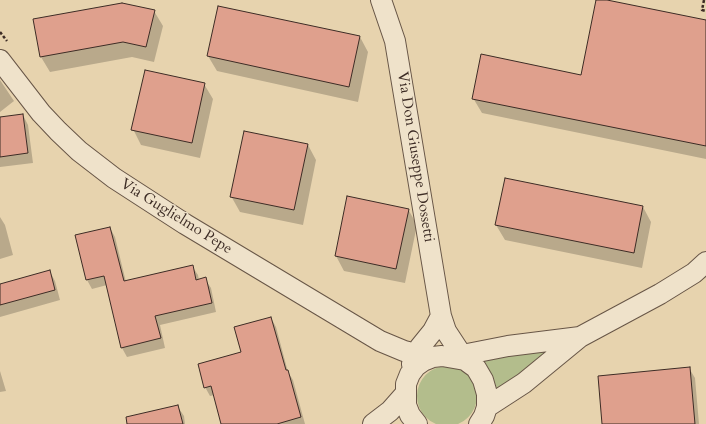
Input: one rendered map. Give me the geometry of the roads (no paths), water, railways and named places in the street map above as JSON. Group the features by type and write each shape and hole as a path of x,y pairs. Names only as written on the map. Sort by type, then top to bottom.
{"street":[{"name":"Via Don Giuseppe Dossetti","path":"381,0 395,41 441,316 446,331 442,353"},
{"name":"Via Guglielmo Pepe","path":"5,52 53,126 79,151 102,170 185,224 380,341 442,353"},
{"path":"483,415 580,337 660,294 694,272 706,262"},
{"path":"441,316 433,331 442,353 476,368 483,380 487,394 483,415"},
{"path":"373,424 390,411 407,384 416,366 423,361 442,353 580,337"},
{"name":"Via Guglielmo Pepe","path":"380,341 400,369 407,384 406,405 410,415 417,424"}]}
